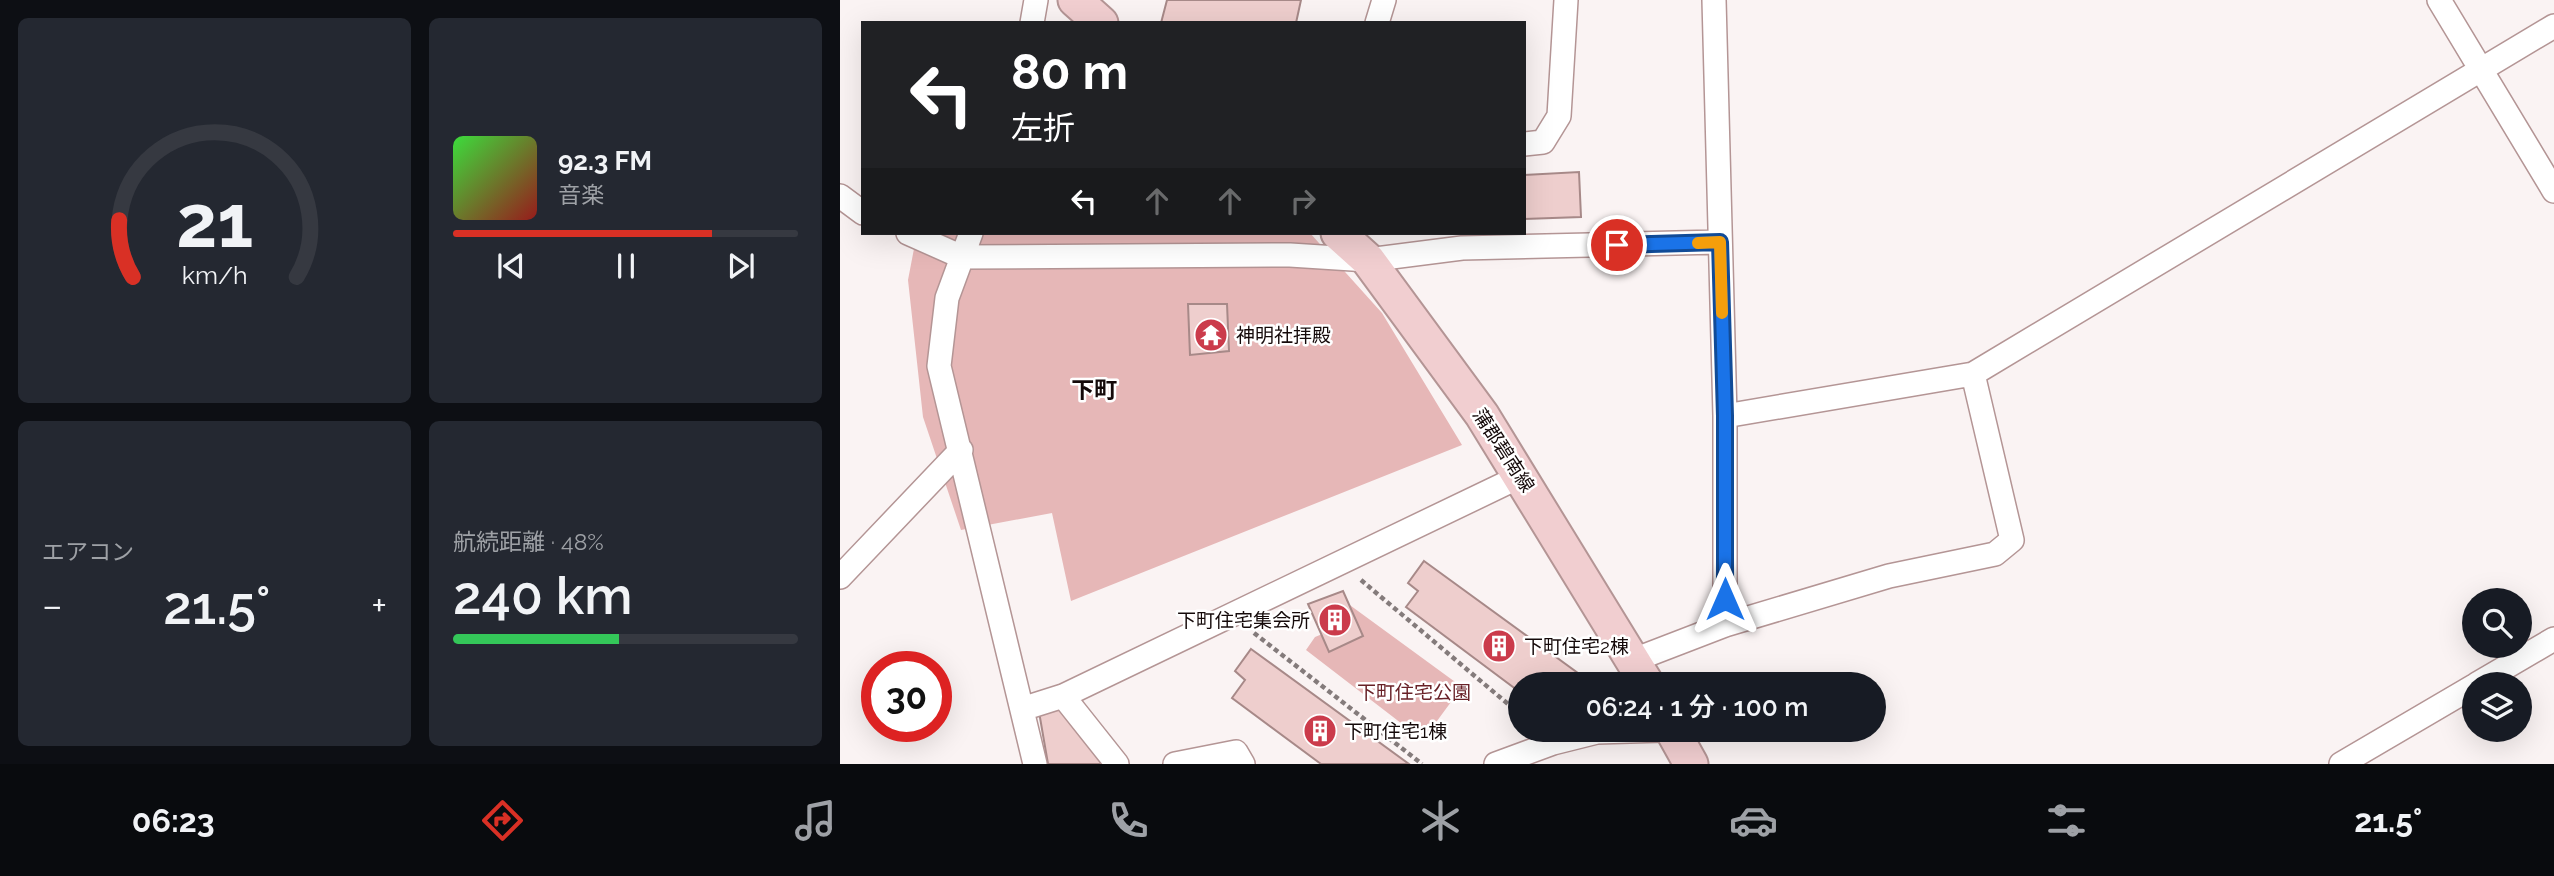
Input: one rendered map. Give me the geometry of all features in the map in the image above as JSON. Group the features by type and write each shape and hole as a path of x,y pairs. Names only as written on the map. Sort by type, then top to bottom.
{"main road":[{"path":"1075,0 1099,21"},
{"name":"蒲郡碧南線","path":"1340,235 1368,260 1482,415 1641,672"},
{"path":"1679,742 1691,764"}],"street":[{"path":"1032,21 1036,0"},
{"path":"1378,21 1384,0"},
{"path":"1526,144 1543,142 1559,116 1566,0"},
{"path":"1714,0 1725,416 1725,625"},
{"path":"2439,0 2554,191"},
{"path":"1725,416 1973,374 2554,26"},
{"path":"840,196 861,212"},
{"path":"912,235 962,257 1290,255 1368,260 1464,240 1720,242"},
{"path":"970,235 947,298 939,366 1035,764"},
{"path":"1641,672 1725,625 1889,576 1995,554 2012,540 1973,374"},
{"path":"840,578 961,450"},
{"path":"1022,709 1063,696 1521,476"},
{"path":"2498,672 2554,639"},
{"path":"2341,764 2462,693"},
{"path":"1063,696 1117,764"},
{"path":"1496,764 1557,742"},
{"path":"1175,764 1236,752 1243,764"}],"path":[{"path":"1342,563 1508,704"},
{"path":"1231,615 1422,764"}],"green space":[{"path":"917,235 1312,235 1382,313 1462,445 1071,601 1052,513 961,530 923,417 908,280"},
{"name":"下町住宅公園","path":"1347,603 1462,687 1423,740 1306,650 1315,637 1349,623"}],"building":[{"path":"1167,0 1301,0 1296,21 1162,21"},
{"path":"1579,172 1581,217 1526,219 1526,175"},
{"path":"1188,304 1227,304 1229,351 1190,355"},
{"name":"下町住宅2棟","path":"1424,561 1577,672 1508,672 1508,683 1406,607 1418,591 1408,583"},
{"name":"下町住宅集会所","path":"1343,591 1363,636 1329,652 1308,604"},
{"name":"下町住宅1棟","path":"1251,649 1409,764 1321,764 1232,698 1245,680 1235,671"},
{"path":"1056,703 1111,764 1048,764 1038,706"}],"slow traffic":[{"path":"1698,243 1720,242 1722,313"}],"place":[{"name":"神明社拝殿","path":"1211,335"},
{"name":"下町住宅集会所","path":"1335,620"},
{"name":"下町住宅2棟","path":"1499,646"},
{"name":"下町住宅1棟","path":"1320,731"}],"district":[{"name":"下町","path":"1094,390"}],"route":[{"path":"1617,245 1720,242 1725,416 1725,599"}]}
